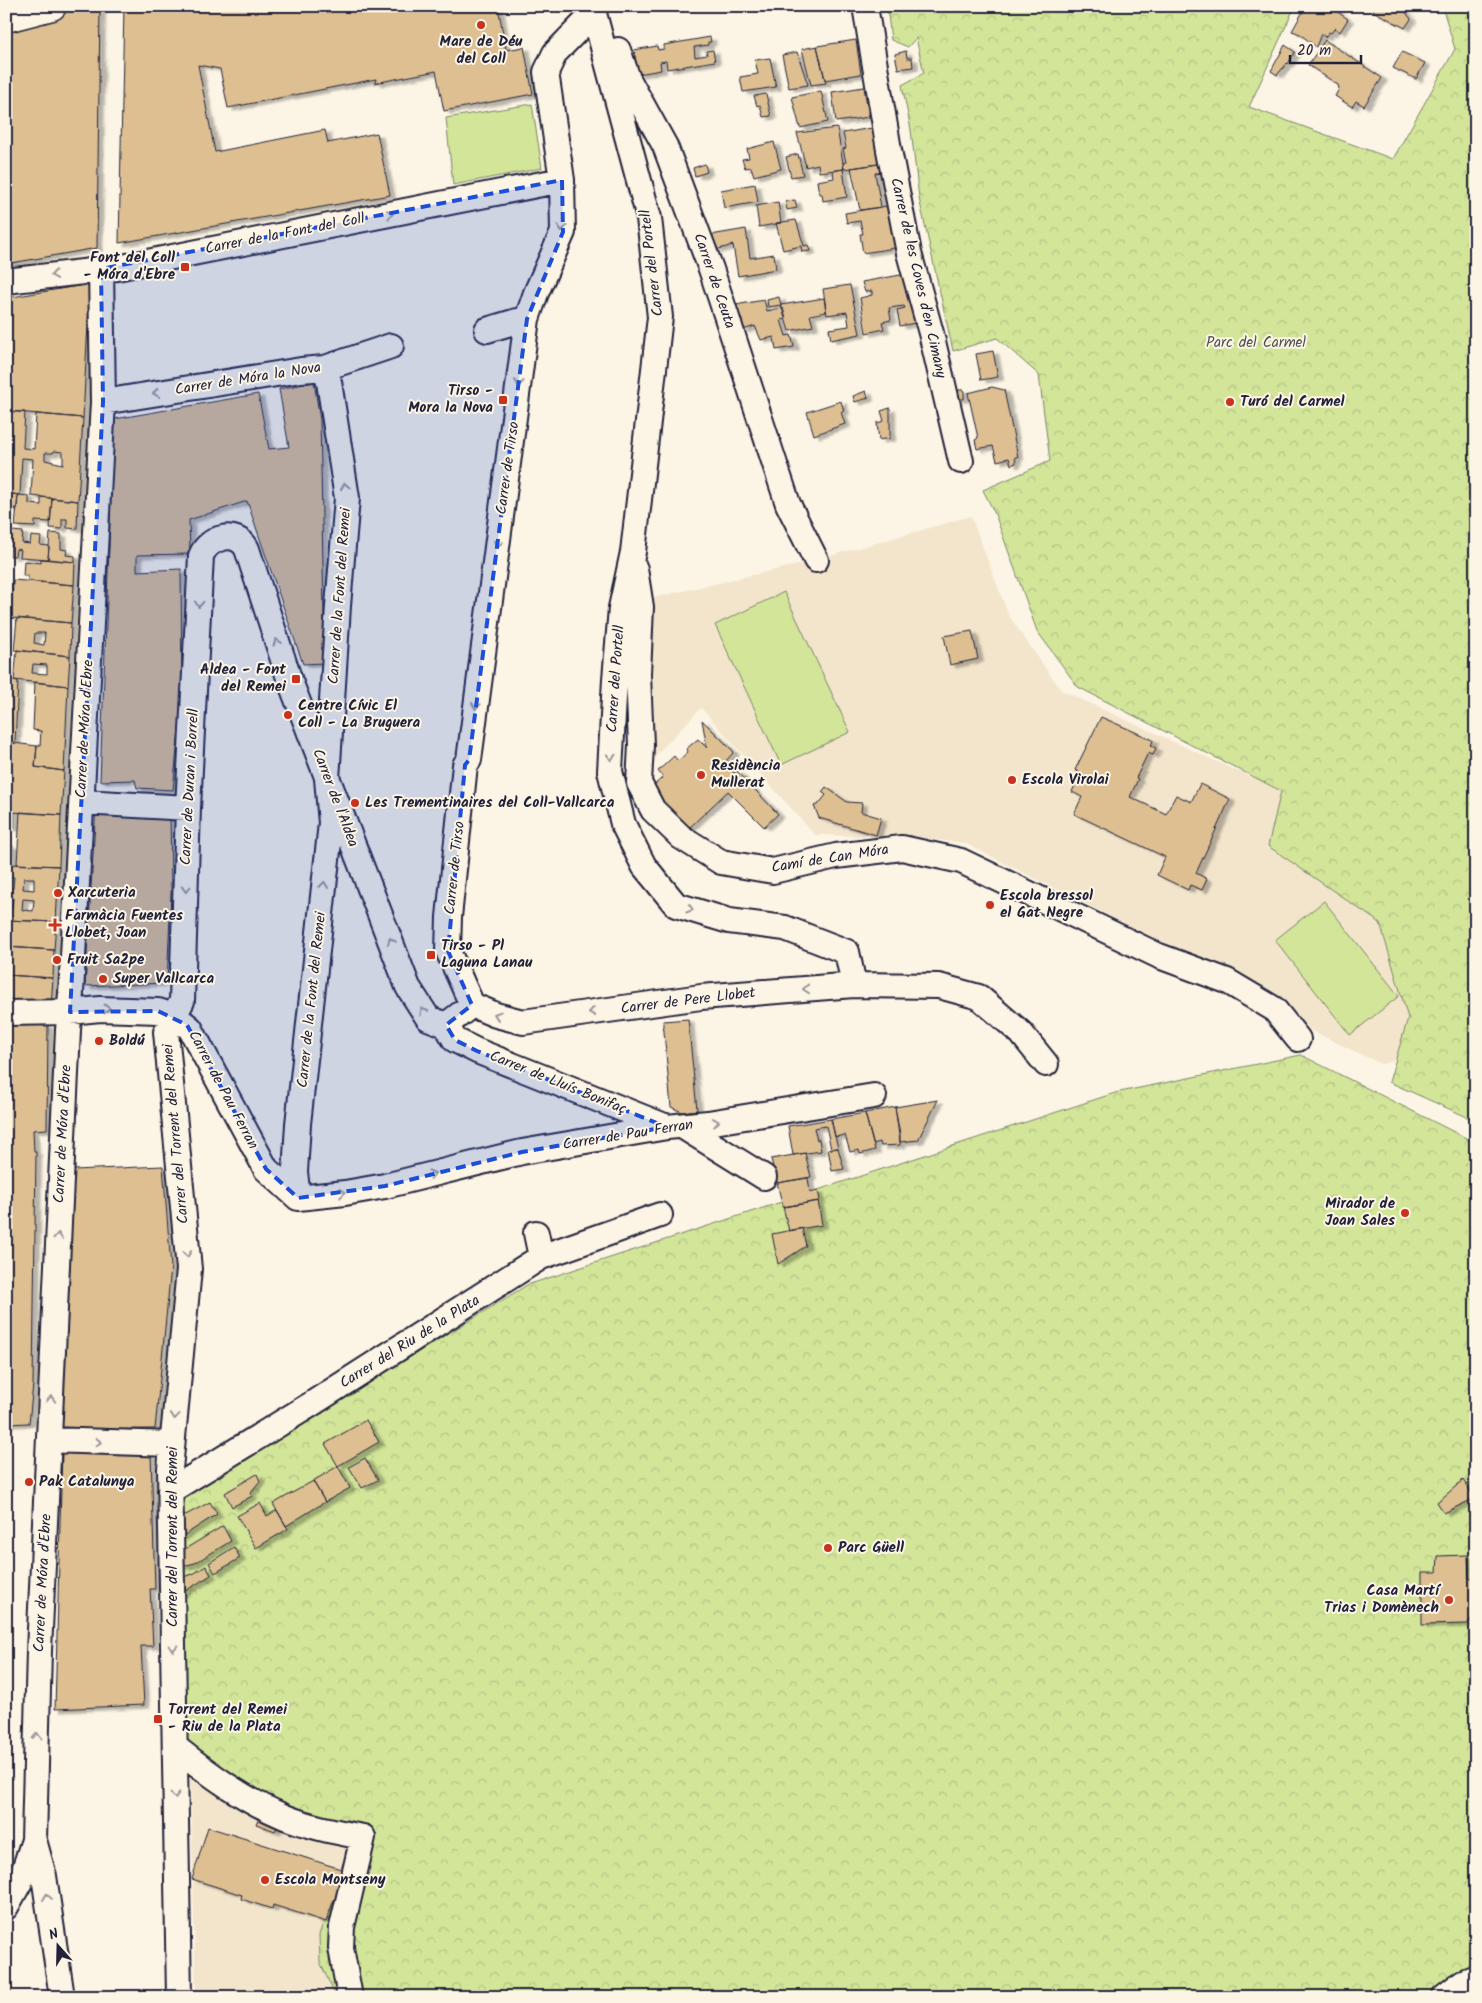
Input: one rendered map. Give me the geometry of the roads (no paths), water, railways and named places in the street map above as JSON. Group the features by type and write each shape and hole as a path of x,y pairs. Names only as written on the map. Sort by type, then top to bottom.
{"street":[{"path":"6,18 52,6"},
{"name":"Carrer de les Coves d'en Cimany","path":"865,6 889,150 909,253 931,333 961,461"},
{"name":"Carrer de Tirso","path":"472,1005 448,951 449,917 465,765 469,760 527,319 536,292 563,232 562,180 546,72 555,53 596,9"},
{"name":"Carrer del Portell","path":"596,9 649,218 660,316 633,552 621,608 605,728 610,770 623,824 644,866 676,905 729,921 785,928 847,952 854,985"},
{"name":"Carrer de Ceuta","path":"596,9 628,79 665,146 711,270 788,504 816,560"},
{"name":"Carrer de la Font del Coll","path":"6,281 101,268 117,268 562,180"},
{"name":"Carrer de Móra d'Ebre","path":"62,1997 44,1876 34,1840 39,1651 68,1030 103,402 101,268"},
{"path":"487,330 517,321"},
{"name":"Carrer de Móra la Nova","path":"103,402 301,370 325,368 391,346"},
{"name":"Carrer de la Font del Remei","path":"298,1198 295,1172 298,1124 331,823 327,779 347,498 329,382 325,368"},
{"name":"Carrer de l'Aldea","path":"201,556 205,546 222,538 239,540 245,545 290,681 408,986 428,1018 446,1025"},
{"name":"Camí de Can Móra","path":"633,552 641,607 638,674 641,745 639,782 653,810 681,837 721,862 773,871 836,856 902,848 962,861 1159,956 1227,981 1274,1009 1298,1039"},
{"name":"Carrer de Duran i Borrell","path":"175,1016 182,1001 188,808 201,556"},
{"path":"82,802 188,808"},
{"path":"854,985 939,986 978,997 1021,1033 1046,1064"},
{"name":"Carrer de Pere Llobet","path":"472,1005 496,1015 523,1022 701,997 854,985"},
{"path":"446,1025 472,1005"},
{"path":"6,1012 70,1012 114,1009 158,1012 175,1016"},
{"name":"Carrer de Pau Ferran","path":"175,1016 190,1028 266,1169 298,1198 385,1186 522,1152 874,1096"},
{"name":"Carrer del Torrent del Remei","path":"175,1016 166,1032 189,1269 172,1444 170,1490 179,1997"},
{"name":"Carrer de Lluís Bonifaç","path":"446,1025 455,1040 477,1051 675,1127 764,1177"},
{"name":"Carrer del Riu de la Plata","path":"170,1490 318,1400 541,1257 660,1215"},
{"path":"536,1233 541,1257"},
{"path":"49,1440 172,1444"},
{"path":"175,1747 212,1776 258,1804 286,1817 333,1831 363,1837 342,1926 341,1948 350,1997"},
{"path":"6,1907 20,1882 34,1840"},
{"path":"168,1997 179,1972"},
{"path":"1444,1997 1463,1982 1476,1977"}],"place":[{"name":"Mare de Déu del Coll","path":"481,25"},
{"name":"Font del Coll - Móra d'Ebre","path":"185,267"},
{"name":"Tirso - Mora la Nova","path":"503,400"},
{"name":"Turó del Carmel","path":"1230,402"},
{"name":"Aldea - Font del Remei","path":"296,679"},
{"name":"Centre Cívic El Coll - La Bruguera","path":"288,715"},
{"name":"Residència Mullerat","path":"701,775"},
{"name":"Escola Virolai","path":"1012,780"},
{"name":"Les Trementinaires del Coll-Vallcarca","path":"355,803"},
{"name":"Xarcuteria","path":"58,893"},
{"name":"Escola bressol el Gat Negre","path":"990,905"},
{"name":"Farmàcia Fuentes Llobet, Joan","path":"55,925"},
{"name":"Tirso - Pl Laguna Lanau","path":"431,955"},
{"name":"Fruit Sa2pe","path":"57,960"},
{"name":"Super Vallcarca","path":"103,979"},
{"name":"Boldú","path":"99,1041"},
{"name":"Mirador de Joan Sales","path":"1405,1213"},
{"name":"Pak Catalunya","path":"29,1482"},
{"name":"Parc Güell","path":"828,1548"},
{"name":"Casa Martí Trias i Domènech","path":"1449,1600"},
{"name":"Torrent del Remei - Riu de la Plata","path":"158,1719"},
{"name":"Escola Montseny","path":"265,1880"}],"park label":[{"name":"Parc del Carmel","path":"1256,343"}]}
